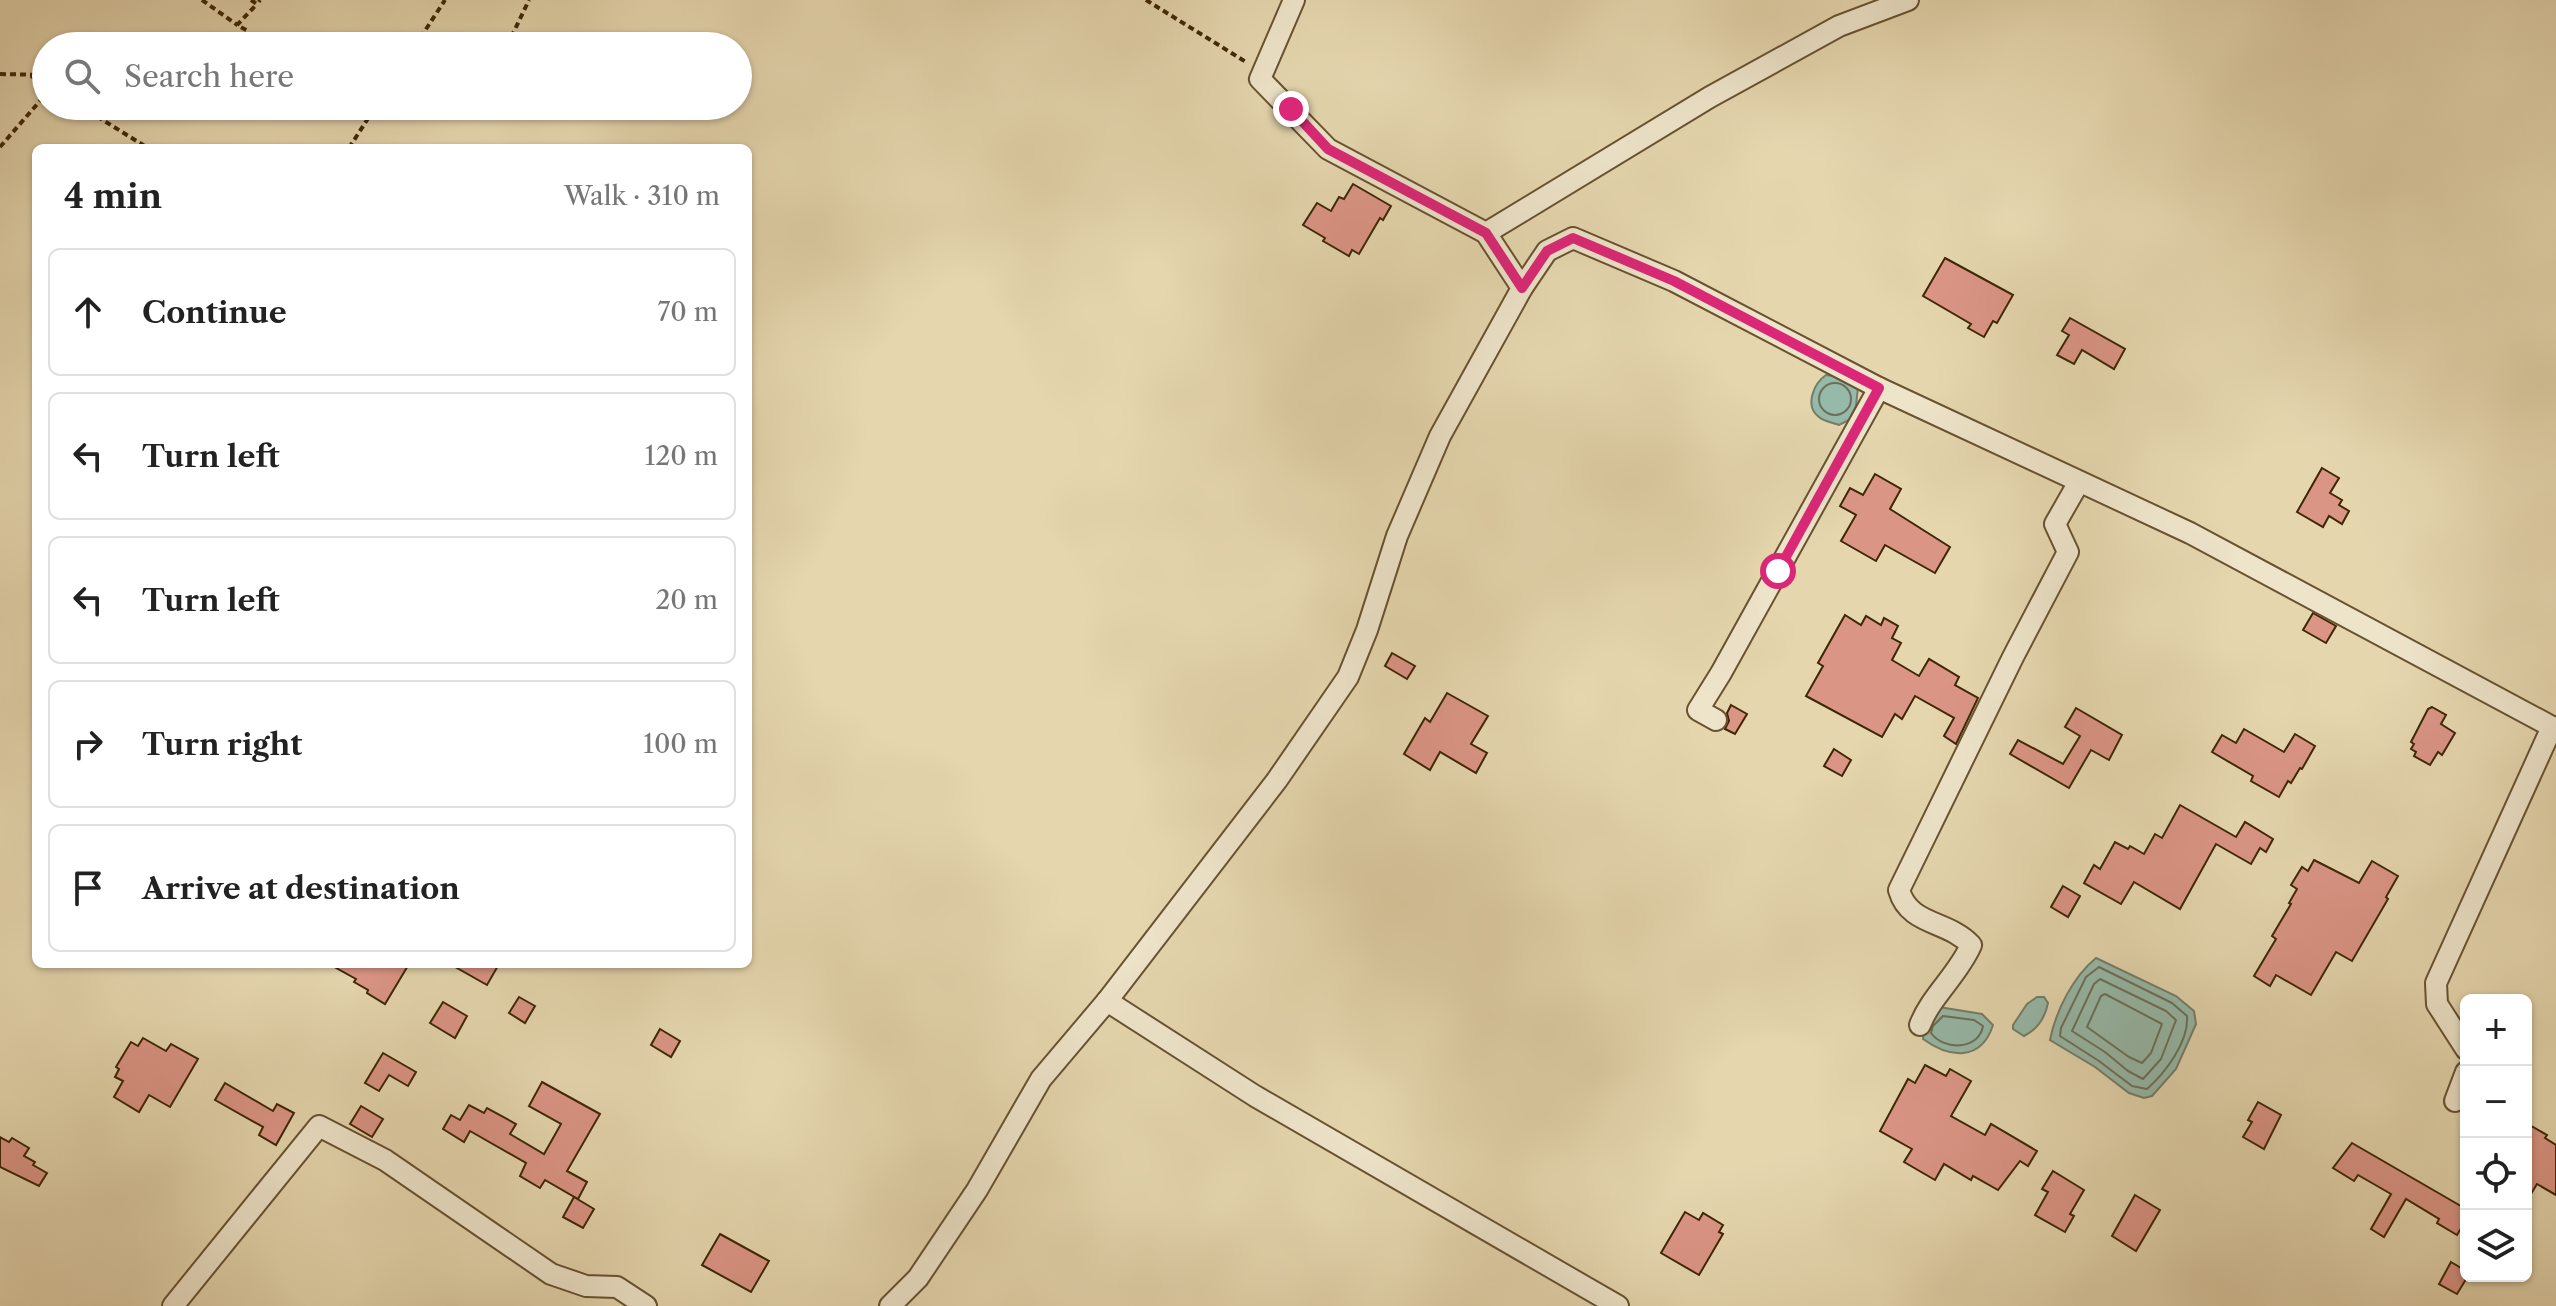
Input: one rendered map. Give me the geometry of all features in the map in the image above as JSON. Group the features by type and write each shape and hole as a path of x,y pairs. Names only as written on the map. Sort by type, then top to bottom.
{"street":[{"path":"1294,0 1260,79 1328,149 1486,233 1522,288"},
{"path":"1486,233 1722,90 1839,26 1908,0"},
{"path":"890,1306 918,1278 977,1190 1041,1079 1107,1001 1277,780 1348,677 1367,630 1397,536 1440,436 1522,288 1547,251 1573,238 1674,281 1879,388 2190,533 2554,728 2436,983 2437,1004 2460,1040"},
{"path":"1716,720 1698,710 1729,660 1879,388"},
{"path":"1920,1025 1925,1012 1950,982 1971,945 1954,932 1911,913 1903,904 1899,890 2068,552 2055,524 2079,482"},
{"path":"1107,1001 1255,1096 1618,1306"},
{"path":"2455,1101 2460,1088"},
{"path":"173,1306 319,1126 385,1160 551,1274 586,1286 617,1287 646,1306"}],"path":[{"path":"202,0 247,32"},
{"path":"237,25 259,2 251,0"},
{"path":"424,32 445,0"},
{"path":"514,32 529,0"},
{"path":"1146,0 1247,63"},
{"path":"0,74 32,77"},
{"path":"0,147 32,110"},
{"path":"103,120 142,144"},
{"path":"352,144 367,120"}],"water":[{"path":"1826,375 1841,377 1858,387 1856,406 1849,420 1839,425 1821,418 1812,407 1812,395"},
{"path":"2096,958 2176,996 2194,1011 2196,1024 2176,1069 2152,1096 2144,1098 2129,1093 2095,1067 2050,1040 2056,1017 2067,995"},
{"path":"2037,997 2044,997 2047,1008 2037,1026 2024,1036 2013,1029 2013,1025 2027,1004"},
{"path":"1939,1007 1982,1014 1993,1025 1988,1037 1972,1051 1963,1053 1943,1050 1923,1039 1925,1023"}],"building":[{"path":"1353,184 1391,206 1383,220 1380,218 1359,254 1352,250 1349,256 1303,225 1317,203 1331,211 1339,197 1344,199"},
{"path":"1945,258 2013,295 1997,323 1993,321 1984,337 1968,328 1971,324 1923,296"},
{"path":"2070,318 2125,349 2114,369 2082,350 2074,364 2057,355 2069,335 2062,331"},
{"path":"2322,468 2339,478 2330,493 2342,500 2339,505 2349,511 2342,524 2329,516 2323,527 2297,512"},
{"path":"1875,474 1901,489 1890,509 1950,547 1935,573 1885,545 1876,561 1841,541 1856,515 1840,506 1850,488 1863,495"},
{"path":"2313,613 2336,626 2326,643 2303,630"},
{"path":"1845,615 1861,625 1866,616 1881,625 1884,618 1898,626 1892,638 1901,643 1892,660 1919,676 1929,659 1959,677 1955,685 1978,698 1956,744 1944,736 1954,718 1915,696 1902,719 1895,714 1882,737 1806,696 1823,666 1818,663"},
{"path":"1392,653 1415,666 1407,679 1385,666"},
{"path":"1447,693 1488,716 1471,744 1487,753 1476,773 1440,752 1430,770 1404,754 1425,718 1430,722"},
{"path":"1731,705 1747,714 1735,734 1725,729"},
{"path":"2432,707 2446,715 2441,724 2455,733 2442,755 2438,752 2430,765 2414,756 2416,752 2411,749 2414,744 2411,742 2428,709"},
{"path":"2076,708 2122,735 2109,760 2091,750 2069,788 2010,754 2018,740 2063,764 2080,736 2065,727"},
{"path":"2244,729 2284,752 2295,734 2315,746 2302,769 2291,783 2288,781 2279,797 2251,781 2253,776 2212,752 2222,735 2236,743"},
{"path":"1834,749 1851,760 1842,776 1824,766"},
{"path":"2180,805 2236,837 2245,822 2273,839 2266,852 2260,848 2251,864 2216,844 2180,909 2134,882 2121,904 2084,883 2094,865 2100,869 2115,842 2144,854 2155,834 2162,838"},
{"path":"2314,860 2359,883 2372,861 2398,876 2352,961 2336,952 2311,995 2276,975 2270,986 2254,976 2276,939 2272,936 2291,904 2297,889 2291,885 2302,867 2308,871"},
{"path":"2063,886 2080,896 2068,917 2051,907"},
{"path":"336,968 407,968 385,1004 354,982 356,979"},
{"path":"457,968 497,968 487,985"},
{"path":"519,997 535,1006 525,1023 509,1013"},
{"path":"443,1002 467,1016 455,1038 430,1023"},
{"path":"660,1029 680,1041 671,1057 651,1045"},
{"path":"143,1038 166,1051 171,1044 198,1059 170,1107 149,1095 139,1112 114,1097 123,1081 115,1077 119,1069 116,1067 131,1042 138,1046"},
{"path":"383,1053 416,1072 408,1086 389,1075 379,1091 365,1083"},
{"path":"1925,1065 1946,1076 1950,1069 1971,1081 1951,1116 1985,1135 1991,1124 2037,1151 2028,1166 2020,1161 1998,1190 1973,1176 1971,1180 1944,1164 1935,1180 1904,1162 1912,1149 1880,1131 1908,1079 1915,1083"},
{"path":"542,1082 600,1114 567,1171 587,1182 578,1199 545,1180 540,1188 520,1176 526,1163 470,1131 464,1142 443,1129 451,1115 460,1120 469,1105 484,1113 487,1108 516,1124 510,1134 544,1154 561,1124 529,1106"},
{"path":"225,1083 273,1111 277,1104 294,1113 276,1145 259,1135 263,1127 215,1100"},
{"path":"2258,1102 2281,1115 2264,1149 2243,1137"},
{"path":"361,1106 383,1119 372,1137 350,1124"},
{"path":"2532,1126 2547,1135 2545,1138 2556,1145 2556,1195 2537,1184 2532,1192"},
{"path":"0,1137 9,1142 12,1138 29,1148 24,1156 47,1173 39,1186 0,1167"},
{"path":"2352,1143 2460,1206 2460,1230 2457,1235 2437,1223 2439,1219 2406,1199 2384,1237 2371,1229 2391,1194 2358,1175 2354,1181 2333,1168"},
{"path":"2053,1171 2084,1190 2070,1214 2074,1216 2065,1232 2035,1215 2048,1192 2042,1189"},
{"path":"2135,1195 2160,1210 2136,1251 2112,1236"},
{"path":"574,1197 594,1209 583,1228 563,1217"},
{"path":"1685,1212 1699,1220 1703,1213 1723,1225 1719,1232 1723,1234 1699,1275 1661,1253"},
{"path":"720,1234 769,1261 751,1292 702,1265"},
{"path":"2451,1262 2460,1267 2460,1282 2464,1282 2457,1294 2439,1284"}],"route":[{"path":"1291,109 1328,149 1486,233 1522,288 1547,251 1573,238 1674,281 1879,388 1778,571"}]}
